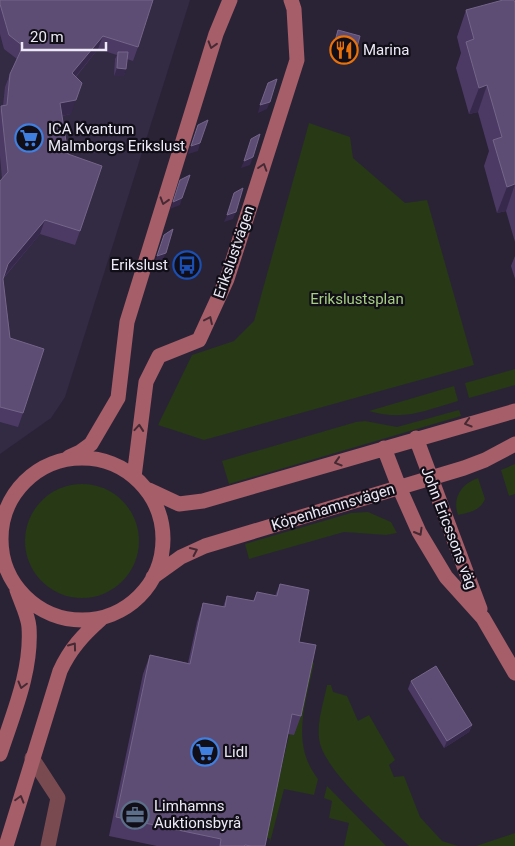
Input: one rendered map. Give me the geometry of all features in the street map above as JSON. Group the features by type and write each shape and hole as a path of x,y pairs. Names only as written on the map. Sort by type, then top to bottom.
{"street":[{"path":"63,460 91,444 118,398 127,322 213,43 230,0"},
{"name":"Erikslustvägen","path":"134,477 146,382 159,356 199,340 227,280 297,60 294,9 290,0"},
{"name":"Köpenhamnsvägen","path":"149,490 162,523 162,551 153,577 142,593 127,606 100,619 84,620 58,617 34,605 8,578 1,551 4,508 31,475 46,466 63,460 88,458 112,464 134,477 149,490 179,504 203,501 515,410"},
{"name":"John Ericssons väg","path":"416,438 483,618 515,673"},
{"name":"Köpenhamnsvägen","path":"153,577 181,557 204,546 399,488 484,460 515,444"},
{"name":"John Ericssons väg","path":"384,448 413,521 446,577 483,618"},
{"path":"0,754 24,681 29,649 29,625 8,578"},
{"path":"6,846 32,758 67,656 81,637 100,619"},
{"path":"32,758 58,798 48,846"}],"shaded area":[{"path":"0,0 190,0 65,397 51,418 0,454"}],"green space":[{"name":"Erikslustsplan","path":"309,123 350,137 353,158 405,203 427,200 474,365 204,440 158,425 192,355 234,341 254,321"},
{"path":"515,369 515,385 469,398 465,383"},
{"path":"454,386 458,401 414,414 393,415 369,411"},
{"path":"459,410 461,416 229,484 222,461 356,422 365,421 397,427"},
{"path":"515,464 515,494 509,496 501,470"},
{"path":"478,478 485,499 483,503 474,510 458,515 456,503 459,492 467,484"},
{"path":"82,484 104,488 122,501 135,519 139,541 135,563 122,581 104,594 82,598 60,594 42,581 29,563 25,541 29,519 42,501 60,488"},
{"path":"368,512 391,522 397,533 386,535 344,532 249,559 245,544 351,513"},
{"path":"307,660 314,663 304,708 302,737 309,765 318,779 314,795 284,789 269,846 270,839 265,837"},
{"path":"327,685 331,685 333,692 347,696 358,721 369,715 395,760 389,765 394,777 404,776 420,817 442,841 458,846 409,846 342,780 323,751 319,738 320,718"},
{"path":"327,786 386,846 344,846 349,823 329,818 332,801 324,798"},
{"path":"515,833 515,846 476,846"}],"building":[{"name":"ICA Kvantum Malmborgs Erikslust","path":"0,0 153,0 138,47 103,36 72,73 82,83 76,100 60,103 68,154 102,166 80,231 45,220 8,264 3,279 10,338 44,349 23,413 0,407 0,181 8,172 1,106 7,105 10,74 23,46 9,35"},
{"path":"503,0 514,0 515,3 515,184 507,187 493,140 502,137 487,85 479,88 466,42 474,39 466,10"},
{"path":"338,30 360,36 355,55 333,49"},
{"path":"118,52 128,52 126,69 117,68"},
{"path":"277,79 270,102 260,105 268,83"},
{"path":"208,120 200,143 191,146 198,125"},
{"path":"260,134 253,157 244,161 251,139"},
{"path":"190,175 182,198 173,202 180,180"},
{"path":"243,188 236,212 227,215 234,193"},
{"path":"173,229 166,253 157,256 164,235"},
{"path":"280,584 309,590 299,642 316,645 301,716 292,714 265,846 220,846 221,839 116,817 150,655 190,664 203,603 225,607 227,596 254,601 257,592 277,596"},
{"path":"436,666 472,725 447,741 411,681"}],"place":[{"name":"Marina","path":"344,50"},
{"name":"ICA Kvantum Malmborgs Erikslust","path":"29,138"},
{"name":"Erikslust","path":"187,265"},
{"name":"Lidl","path":"205,752"},
{"name":"Limhamns Auktionsbyrå","path":"135,815"}]}
